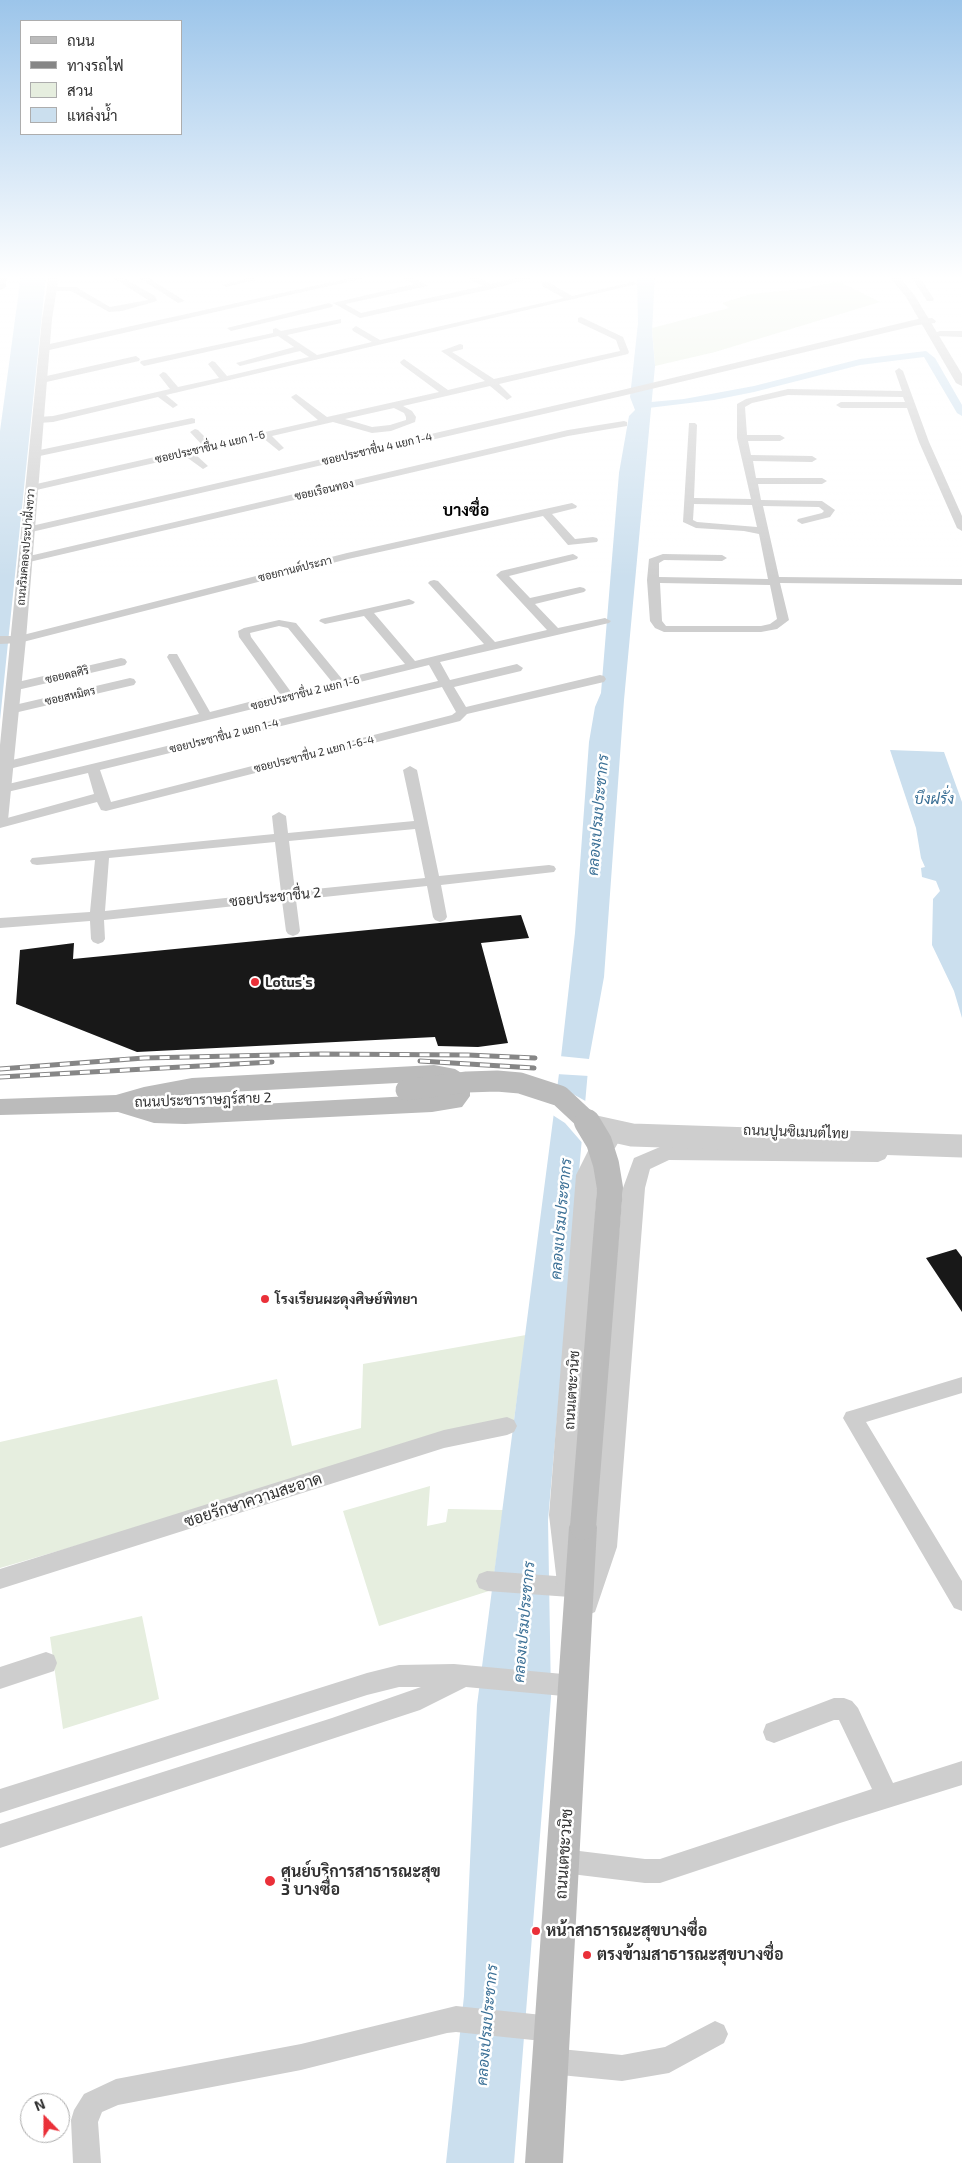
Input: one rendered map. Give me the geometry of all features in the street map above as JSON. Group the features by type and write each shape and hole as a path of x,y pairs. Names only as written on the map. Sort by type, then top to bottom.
{"main road":[{"path":"434,1073 447,1075 459,1087 459,1096 454,1101 446,1103 195,1116 154,1115 118,1103 144,1095 192,1086 434,1073"},
{"name":"ถนนประชาราษฎร์สาย 2","path":"0,1107 202,1101 406,1090 498,1091 523,1095 591,1126"},
{"name":"ถนนเตชะวนิช","path":"544,2163 543,2039 563,1861 564,1686 576,1636 610,1188 606,1164 591,1126"}],"street":[{"name":"ถนนริมคลองประปาฝั่งขวา","path":"0,822 10,710 14,687 9,640 25,560 42,376"},
{"path":"42,380 63,376"},
{"path":"164,376 176,390"},
{"path":"38,420 53,419 151,394 234,376"},
{"path":"423,376 446,393"},
{"path":"483,376 507,397"},
{"name":"ซอยประชาชื่น 4 แยก 1-6","path":"32,488 519,376"},
{"name":"ซอยประชาชื่น 4 แยก 1-4","path":"27,530 691,376"},
{"path":"901,376 910,405 962,528"},
{"path":"722,558 657,558 653,561 656,621 664,629 761,630 773,627 783,620 776,582 742,438 740,406 749,401 794,392 906,394"},
{"path":"118,394 129,401"},
{"path":"151,394 173,405"},
{"path":"296,397 330,420 372,430 391,428 410,422 411,418 407,411 395,405"},
{"path":"841,405 910,405"},
{"path":"35,454 192,421"},
{"name":"ซอยเรือนทอง","path":"25,560 568,433 624,424"},
{"path":"692,425 688,522 691,524 744,528 764,532"},
{"path":"195,432 210,448"},
{"path":"265,435 279,448"},
{"path":"742,438 780,438"},
{"path":"188,452 203,466"},
{"path":"747,458 812,459"},
{"path":"752,481 822,481"},
{"path":"534,514 528,509 529,506 562,498"},
{"path":"690,501 822,504 830,510 826,515 802,521"},
{"name":"ซอยกานต์ประภา","path":"9,640 347,556 572,506"},
{"path":"545,512 572,543 593,540"},
{"path":"554,632 502,575 573,557"},
{"path":"653,580 962,588"},
{"path":"434,582 492,646"},
{"path":"776,582 962,582"},
{"path":"527,602 580,590"},
{"path":"325,621 409,602"},
{"path":"367,612 413,666"},
{"name":"ซอยประชาชื่น 2 แยก 1-6","path":"5,766 289,698 492,646 605,621"},
{"path":"289,698 244,634 244,631 250,628 284,623 292,625 340,684"},
{"path":"173,657 207,717"},
{"path":"433,661 462,712 600,679"},
{"name":"ซอยดลศิริ","path":"14,687 121,662"},
{"name":"ซอยประชาชื่น 2 แยก 1-4","path":"3,789 517,668"},
{"name":"ซอยสหมิตร","path":"10,710 130,682"},
{"name":"ซอยประชาชื่น 2 แยก 1-6-4","path":"103,801 456,718 462,715 462,712"},
{"path":"0,822 93,800 103,801 92,744"},
{"path":"410,770 440,917"},
{"path":"279,816 293,931"},
{"path":"37,861 422,824"},
{"path":"98,939 97,916 102,854"},
{"name":"ซอยประชาชื่น 2","path":"0,923 97,916 549,869"},
{"name":"ถนนปูนซิเมนต์ไทย","path":"591,1126 632,1135 962,1146"},
{"path":"686,1129 692,1149 687,1152"},
{"name":"ถนนปูนซิเมนต์ไทย","path":"616,1137 686,1129 962,1137"},
{"name":"ถนนเตชะวนิช","path":"576,1636 561,1586 562,1515 587,1175 598,1150 616,1137"},
{"name":"ถนนปูนซิเมนต์ไทย","path":"647,1160 667,1152 962,1155"},
{"name":"ถนนเตชะวนิช","path":"576,1636 604,1546 634,1188 638,1169 647,1160"},
{"path":"962,1386 854,1418 962,1601"},
{"name":"ซอยรักษาความสะอาด","path":"0,1579 444,1439 507,1426"},
{"path":"486,1581 561,1586"},
{"path":"0,1678 46,1663"},
{"path":"0,1801 367,1684 399,1676 470,1677 564,1686"},
{"path":"0,1836 359,1720 420,1699 470,1677"},
{"path":"774,1732 834,1709 844,1710 850,1716 887,1796"},
{"path":"563,1861 660,1871 962,1773"},
{"path":"87,2163 84,2120 93,2103 116,2092 300,2057 456,2019 543,2039 622,2068 669,2060 715,2034"}],"green space":[{"path":"526,1335 514,1420 505,1420 0,1568 0,1442 277,1379 292,1446 361,1428 363,1364"},
{"path":"430,1486 427,1526 446,1522 448,1509 503,1510 492,1590 379,1626 343,1511"},
{"path":"142,1616 159,1699 63,1729 50,1637"}],"water":[{"path":"7,376 36,376 0,720 0,431"},
{"name":"คลองเปรมประชากร","path":"632,376 654,376 624,700 604,977 589,1059 548,1520 551,1697 514,2163 446,2163 464,1996 477,1705 560,1066 575,933 589,742 595,707 601,693 619,473 629,416 635,410 630,397"},
{"name":"บึงฝรั่ง","path":"890,750 944,752 962,802 962,1018 954,991 932,945 933,899 940,891 936,881 922,877 921,868 925,867 921,858 916,828"}],"pier":[{"path":"559,1056 589,1059 589,1076 556,1074"},
{"path":"555,1084 589,1103 585,1146 565,1123 551,1114"}],"building":[{"name":"Lotus's","path":"521,915 529,938 481,943 508,1043 478,1047 438,1046 435,1037 137,1052 16,1004 20,950 74,943 73,959"},
{"path":"956,1249 962,1257 962,1312 926,1258"}],"waterway":[{"path":"640,406 714,397 805,376"},
{"path":"941,376 962,413"}],"railway":[{"path":"0,1069 144,1058 321,1054 468,1055 535,1058"},
{"path":"420,1061 534,1068"},
{"path":"0,1077 272,1062"}],"place":[{"name":"Lotus's","path":"255,982"},
{"name":"โรงเรียนผะดุงศิษย์พิทยา","path":"265,1299"},
{"name":"ศูนย์บริการสาธารณะสุข 3 บางซื่อ","path":"270,1881"},
{"name":"หน้าสาธารณะสุขบางซื่อ","path":"536,1931"},
{"name":"ตรงข้ามสาธารณะสุขบางซื่อ","path":"587,1955"}],"district":[{"name":"บางซื่อ","path":"466,511"}]}
